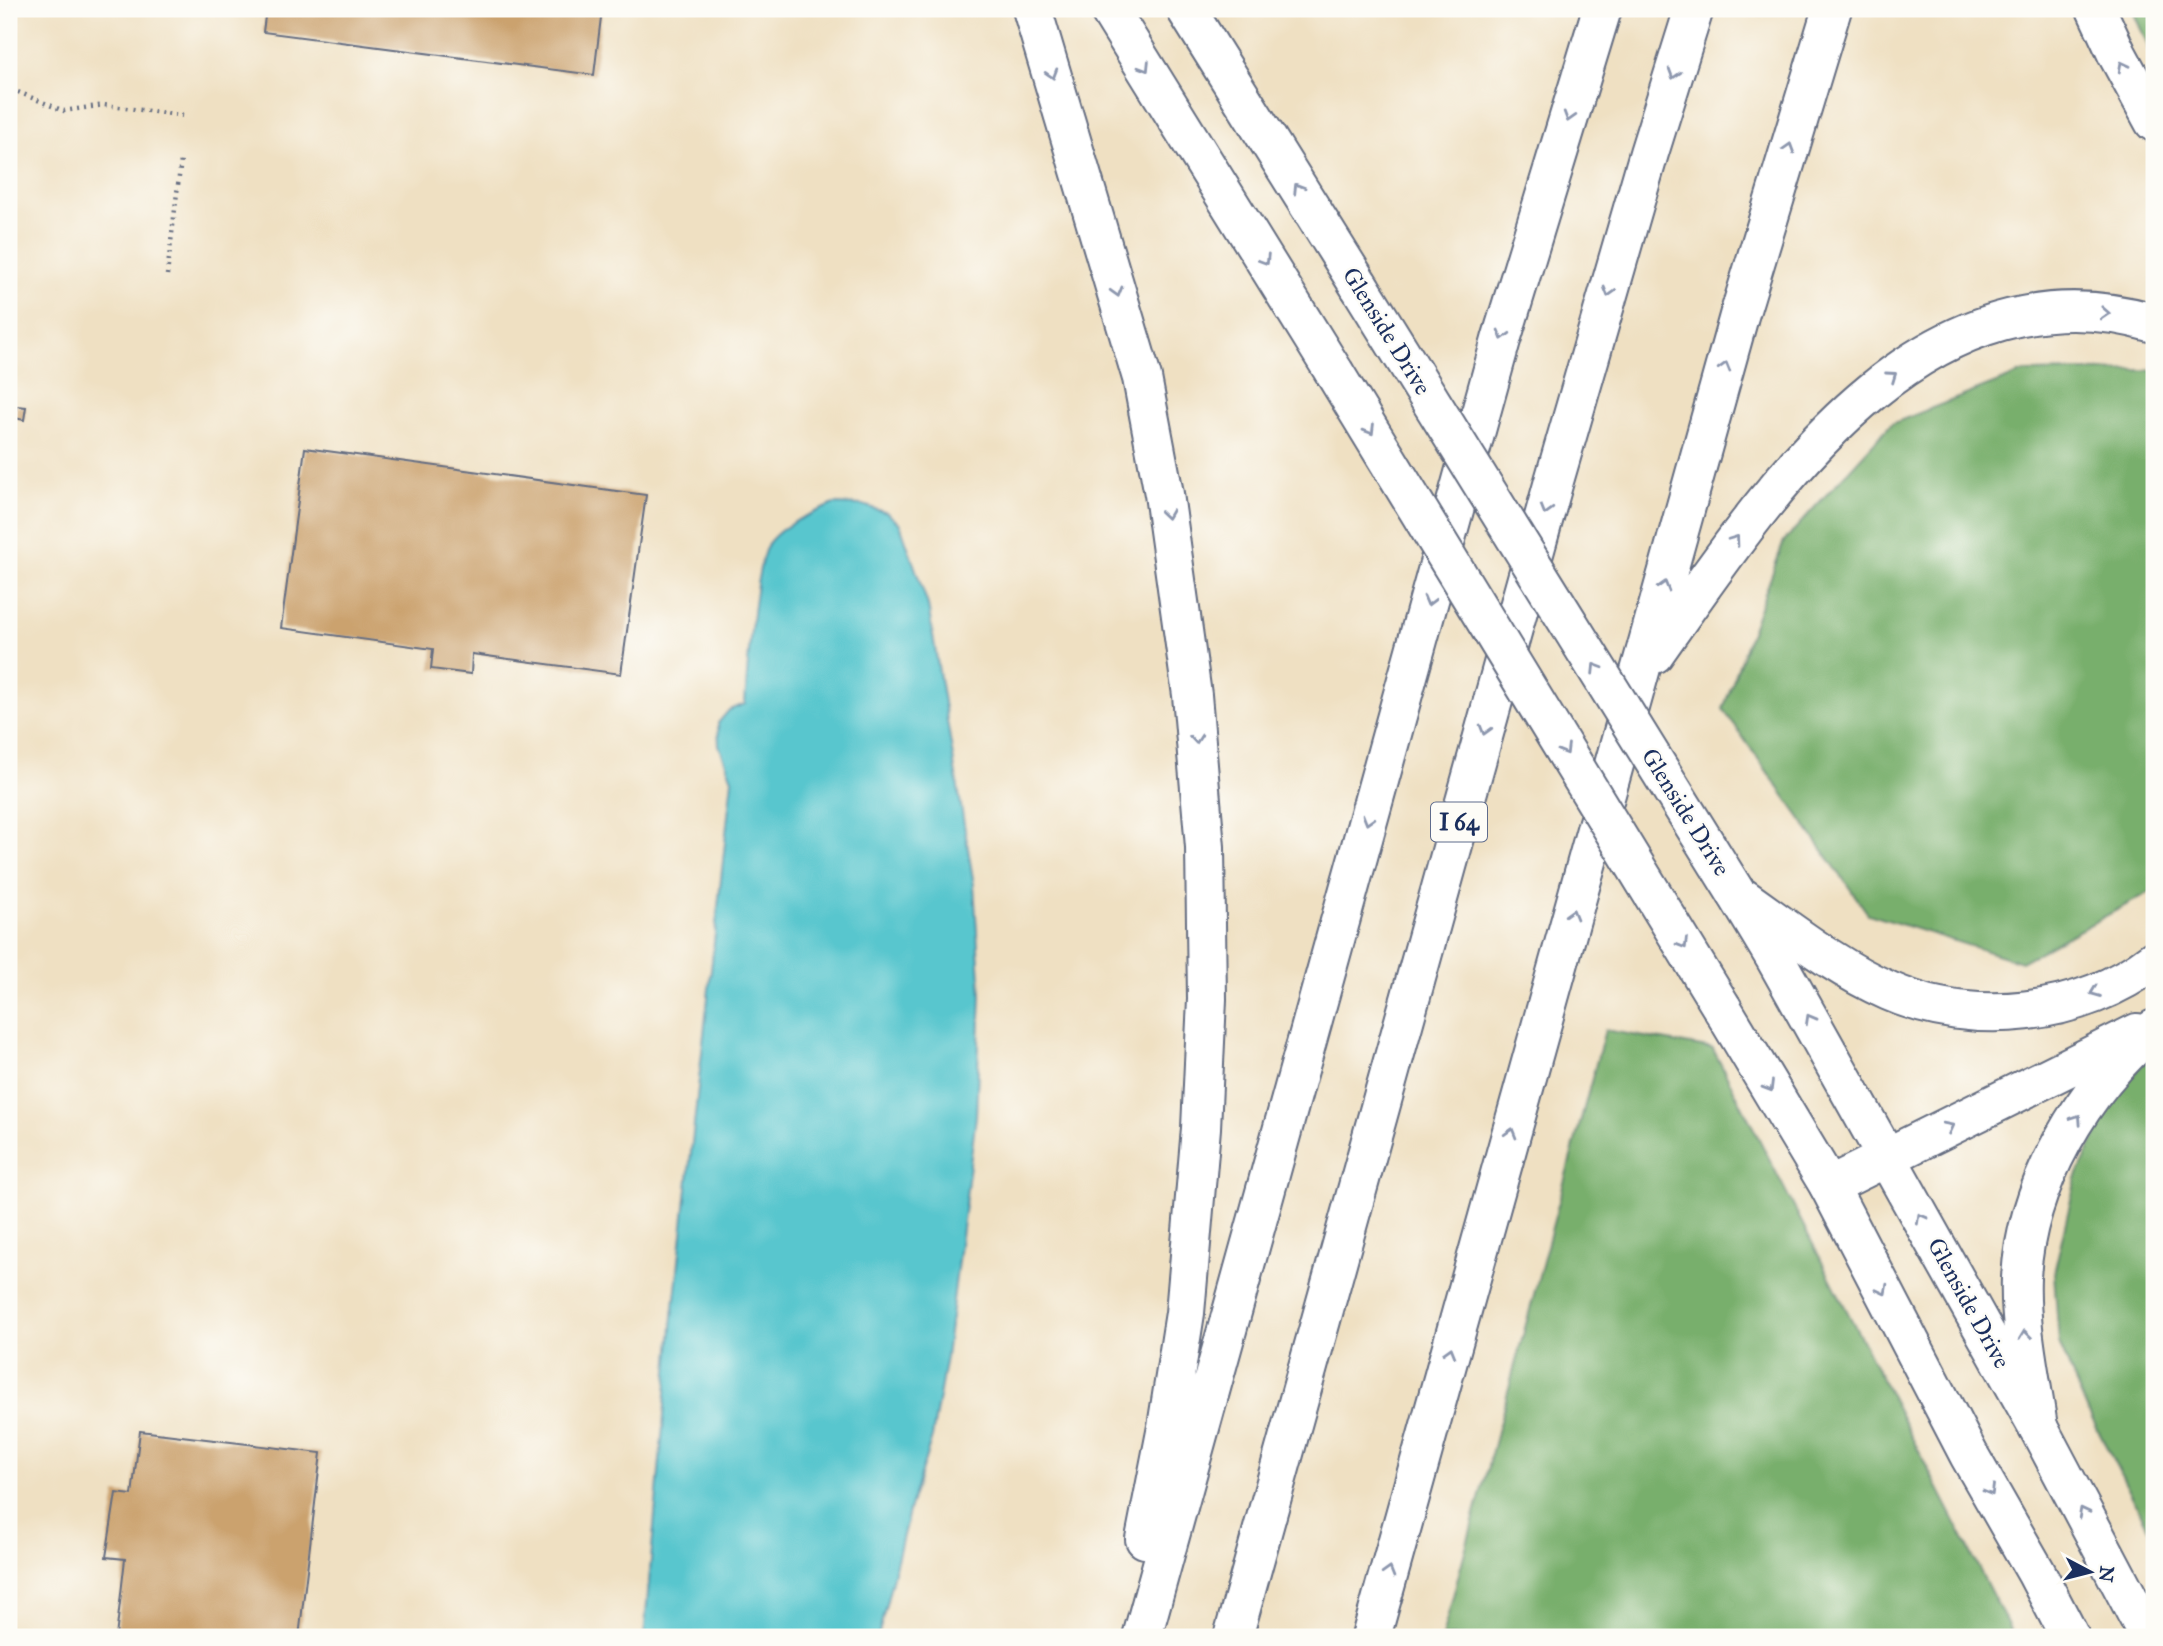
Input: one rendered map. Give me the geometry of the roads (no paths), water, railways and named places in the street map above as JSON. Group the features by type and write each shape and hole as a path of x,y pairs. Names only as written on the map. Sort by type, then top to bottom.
{"main road":[{"path":"1032,9 1142,378 1164,494 1192,695 1205,847 1207,1012 1201,1128 1185,1313 1167,1427 1126,1637"},
{"path":"1109,9 1334,372 1829,1186 1969,1455 2070,1637"},
{"name":"Glenside Drive","path":"1186,9 1736,892 2038,1427 2149,1637"},
{"path":"1142,1637 1502,340 1600,9"},
{"name":"I 64","path":"1233,1637 1554,481 1649,153 1695,9"},
{"path":"1371,1637 1739,316 1832,9"},
{"path":"2096,9 2154,122"},
{"path":"1639,675 1739,534 1786,475 1846,412 1890,376 1941,345 2003,321 2049,313 2106,312 2154,323"},
{"path":"1736,892 1838,964 1890,991 1925,1003 1961,1010 2010,1012 2055,1006 2101,991 2154,960"},
{"path":"1829,1186 2065,1067 2154,1027"},
{"path":"2038,1427 2024,1325 2021,1279 2026,1235 2040,1189 2061,1144 2117,1064 2154,1027"}],"water":[{"path":"834,504 863,505 887,513 900,524 928,605 974,885 981,995 976,1116 946,1357 932,1437 909,1511 878,1637 644,1637 673,1316 732,779 719,745 718,723 729,710 745,704 756,593 764,552 776,534 808,515"}]}
